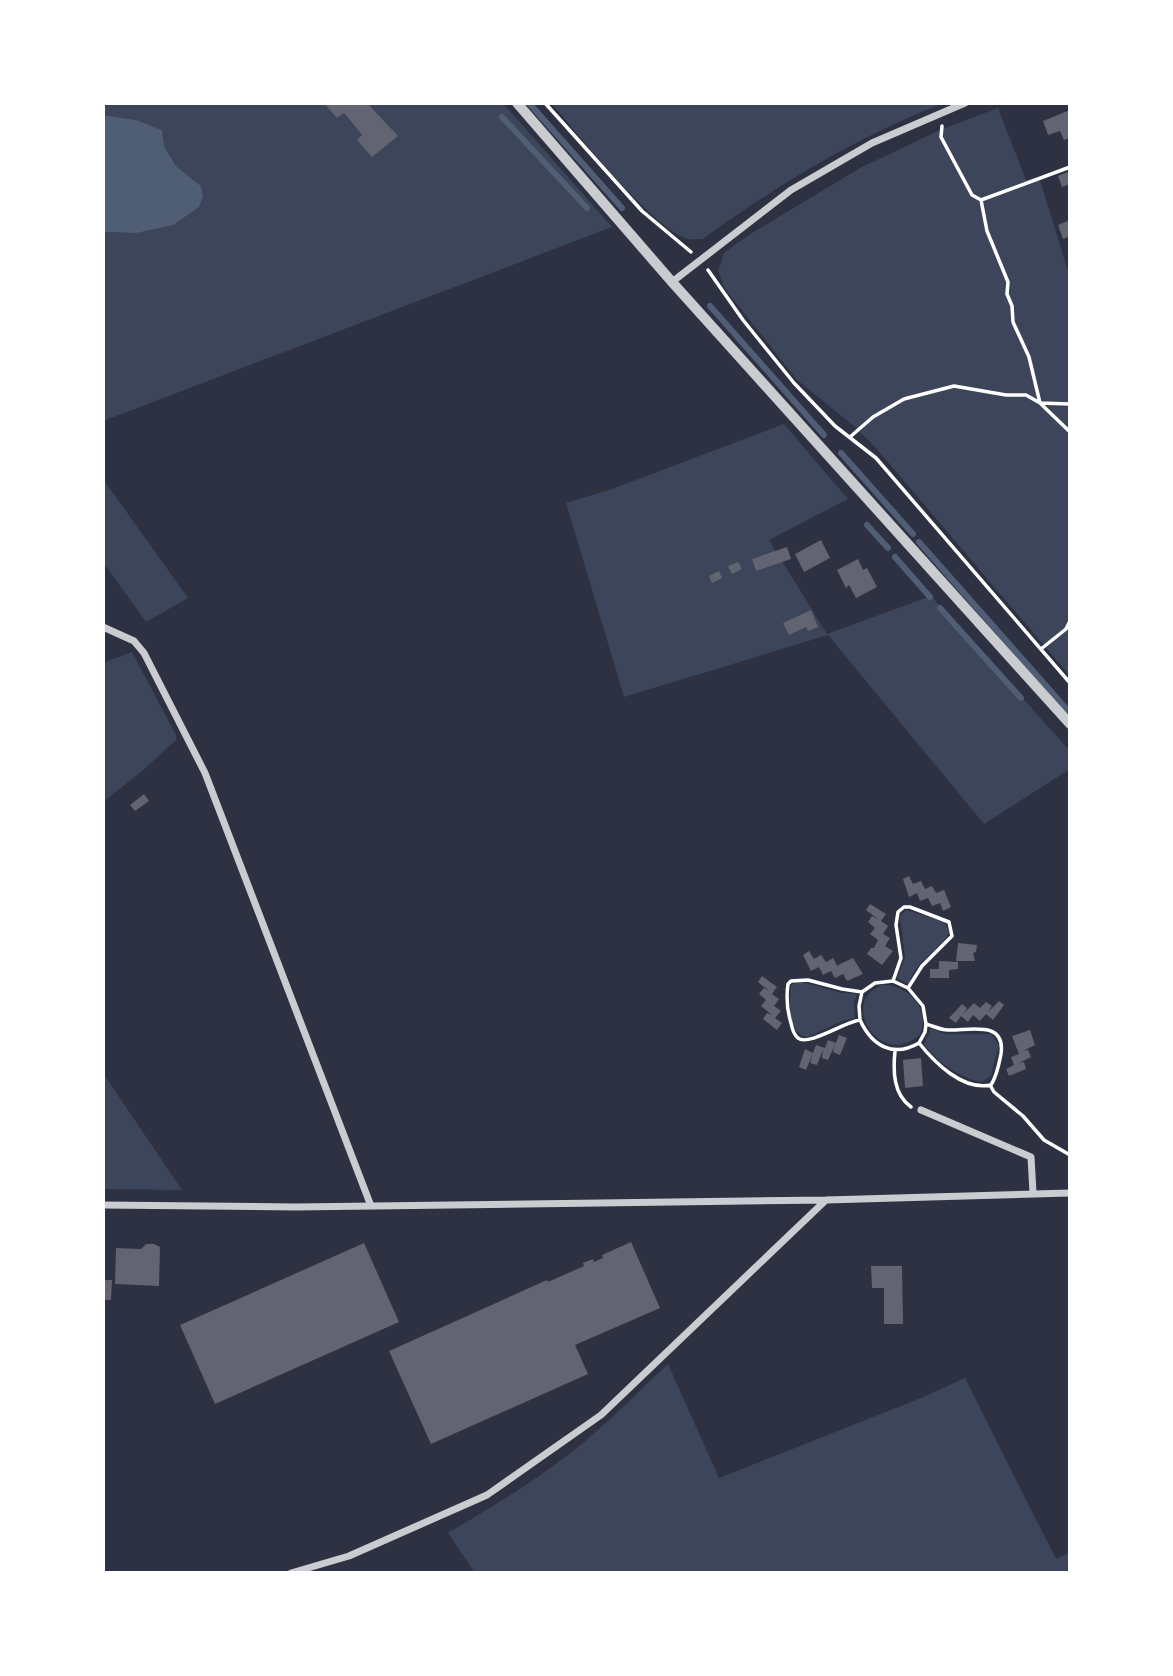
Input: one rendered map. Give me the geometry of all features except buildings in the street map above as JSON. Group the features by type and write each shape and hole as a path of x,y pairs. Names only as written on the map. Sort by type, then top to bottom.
{"street":[{"path":"517,103 672,282 1070,724"},
{"path":"672,282 791,190 872,143 965,103"},
{"path":"103,627 134,641 144,653 205,773 372,1206"},
{"path":"921,1110 1031,1157 1033,1193"},
{"path":"103,1205 296,1208 826,1200 1070,1193"},
{"path":"291,1573 349,1556 487,1495 601,1415 826,1200"}],"path":[{"path":"545,103 642,211 701,259 743,320 794,383 820,412 876,458 1070,683"},
{"path":"944,112 941,137 972,195 981,201 986,231 1008,282 1007,294 1012,306 1013,322 1029,357 1040,403"},
{"path":"981,201 1070,167"},
{"path":"850,438 873,417 904,399 954,386 1026,396 1040,403 1070,432"},
{"path":"1040,403 1070,404"},
{"path":"1041,649 1066,629 1070,621"},
{"path":"893,981 901,958 896,925 898,912 904,907 911,907 943,918 949,922 952,936 922,966 908,988"},
{"path":"860,1020 805,1041 799,1040 789,1016 788,990 791,981 803,979 862,992"},
{"path":"893,981 908,988 923,1006 925,1032 919,1043 912,1047 895,1051 887,1049 873,1038 860,1020 862,992 875,983 893,981"},
{"path":"919,1043 936,1062 960,1079 980,1086 990,1085 995,1078 1001,1054 1001,1040 997,1035 986,1029 946,1030 926,1024"},
{"path":"895,1051 894,1069 899,1093 907,1104 921,1110"},
{"path":"990,1085 1044,1140 1070,1155"}],"shaded area":[{"path":"103,103 503,103 612,227 103,421 103,232 136,233 201,186 176,166 164,146 136,120 103,115"},
{"path":"551,103 944,103 849,146 789,181 703,239 688,239 673,232 637,200"},
{"path":"998,108 1026,180 1039,177 1070,277 1070,676 876,448 855,427 797,380 725,289 718,271 724,253 747,236 860,168 942,129"},
{"path":"103,115 136,120 162,130 164,146 176,166 201,186 203,196 199,207 173,225 136,233 103,232"},
{"path":"784,424 848,499 769,540 827,634 931,596 1070,751 1070,769 984,824 828,635 624,697 566,503 612,489"},
{"path":"103,479 188,598 146,622 103,562"},
{"path":"132,652 176,735 176,740 103,802 103,663"},
{"path":"906,910 945,922 949,933 916,969 909,984 897,978 905,957 900,916"},
{"path":"798,981 842,993 857,994 854,1003 855,1018 808,1037 801,1035 793,1025 790,1008 791,986"},
{"path":"882,985 908,993 920,1007 923,1025 920,1034 906,1043 892,1044 880,1040 870,1030 864,1018 863,1005 869,994"},
{"path":"931,1028 945,1034 991,1034 999,1045 991,1076 982,1082 974,1080 942,1063 924,1044"},
{"path":"103,1073 182,1190 103,1189"},
{"path":"668,1364 719,1478 965,1378 1056,1559 1070,1552 1070,1573 475,1573 448,1533 568,1455"}],"waterway":[{"path":"529,103 622,208"},
{"path":"502,117 587,208"},
{"path":"710,306 824,435"},
{"path":"841,453 913,534"},
{"path":"867,525 888,548"},
{"path":"919,542 1070,713"},
{"path":"895,557 930,597"},
{"path":"940,608 1021,698"}]}
